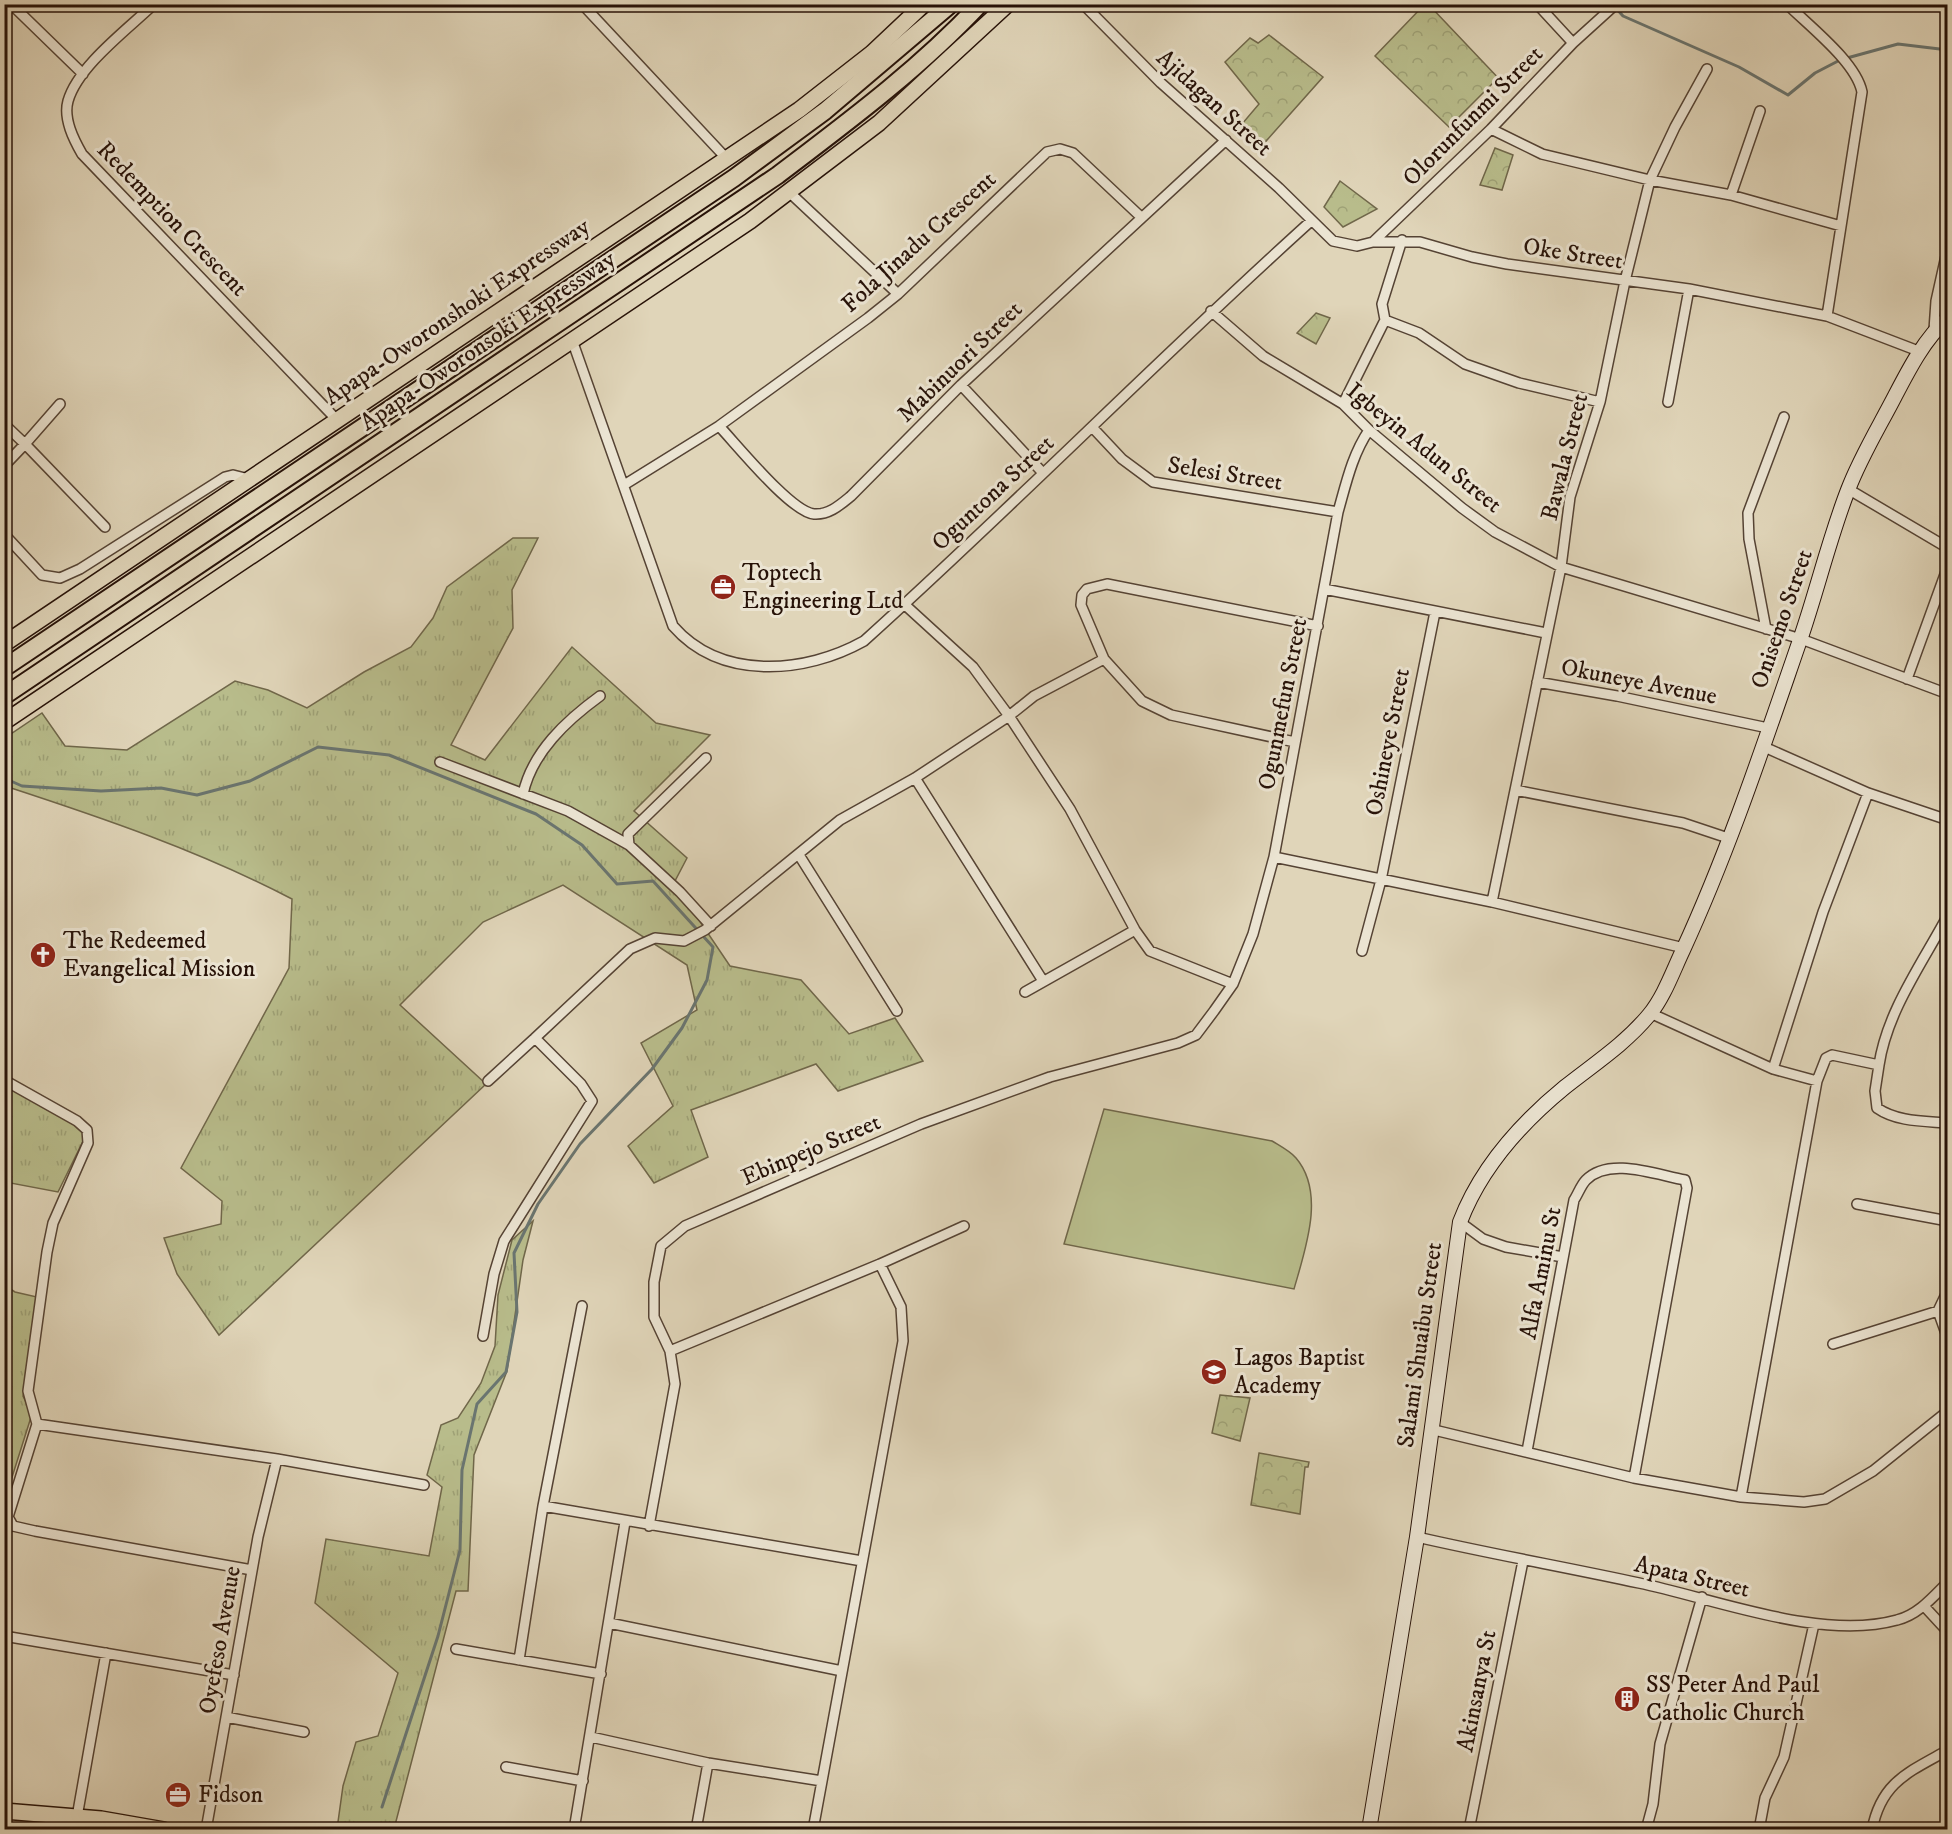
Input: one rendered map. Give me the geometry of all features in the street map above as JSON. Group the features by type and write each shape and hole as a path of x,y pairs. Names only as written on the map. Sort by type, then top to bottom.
{"highway":[{"name":"Apapa-Oworonsoki Expressway","path":"4,668 734,178 834,104 951,4"},
{"name":"Apapa-Oworonsoki Expressway","path":"4,696 778,175 882,96 947,39 980,4"}],"main road":[{"name":"Apapa-Oworonshoki Expressway","path":"4,644 799,110 872,53 924,4"},
{"name":"Apapa-Oworonsoki Expressway","path":"4,722 750,221 879,123 1008,4"},
{"path":"4,1811 77,1817 164,1830"}],"street":[{"path":"11,4 83,74"},
{"name":"Redemption Crescent","path":"154,4 83,74 68,102 73,138 82,154 338,420"},
{"path":"582,4 726,158"},
{"name":"Ajidagan Street","path":"1083,4 1161,83 1320,228"},
{"path":"1537,4 1573,42"},
{"name":"Olorunfunmi Street","path":"1372,242 1491,129 1573,42 1616,4"},
{"path":"1787,4 1849,67 1860,80 1862,92 1827,316"},
{"name":"Bawala Street","path":"1492,902 1561,567 1570,497 1600,402 1625,281 1650,180 1675,127 1707,69"},
{"path":"1731,195 1760,111"},
{"path":"1491,129 1542,154 1650,180 1731,195 1841,226"},
{"name":"Mabinuori Street","path":"719,426 792,504 811,514 831,511 851,496 960,385 1226,140"},
{"name":"Fola Jinadu Crescent","path":"624,485 719,426 898,294 1039,158 1054,149 1073,153 1141,218"},
{"path":"789,192 898,294"},
{"name":"Oguntona Street","path":"572,340 673,626 690,643 714,657 740,664 768,666 819,660 842,653 864,641 1092,427 1211,310 1311,221"},
{"name":"Oke Street","path":"1320,228 1332,241 1346,246 1402,240 1420,242 1490,260 1689,289 1827,316 1921,352"},
{"path":"1343,404 1385,320 1382,304 1402,240"},
{"path":"1934,330 1936,301 1947,247"},
{"path":"1668,402 1689,289"},
{"name":"Igbeyin Adun Street","path":"1211,310 1263,356 1343,404 1369,430 1462,508 1496,532 1561,567 1801,639 1947,694"},
{"name":"Onisemo Street","path":"1684,948 1728,838 1801,639 1848,489 1902,383 1934,330 1947,318"},
{"path":"1385,320 1419,333 1465,364 1519,382 1600,402"},
{"path":"960,385 1043,473"},
{"path":"4,466 60,404"},
{"path":"1766,629 1749,539 1748,513 1784,417"},
{"path":"4,424 105,528"},
{"name":"Selesi Street","path":"1092,427 1129,466 1153,482 1338,512"},
{"name":"Ogunmefun Street","path":"1233,984 1253,934 1274,857 1338,512 1350,469 1369,430"},
{"path":"4,534 42,575 60,578 80,569 225,477 232,475 249,479"},
{"path":"1848,489 1947,548"},
{"path":"1907,679 1947,566"},
{"path":"1295,742 1156,710 1142,701 1104,659 1081,605 1082,595 1087,589 1107,584 1318,626"},
{"path":"1324,589 1546,633"},
{"path":"904,604 973,667 1009,716 1070,809 1135,930 1150,951 1162,958 1233,984"},
{"name":"Oshineye Street","path":"1362,951 1381,880 1435,612"},
{"path":"488,1081 630,949 655,938 684,941 708,928 840,820 915,778 1009,716 1034,696 1104,659"},
{"name":"Okuneye Avenue","path":"1538,682 1768,728"},
{"path":"523,794 526,782 543,752 569,719 600,696"},
{"path":"1762,746 1868,793 1947,820"},
{"path":"629,845 628,834 706,758"},
{"path":"440,762 568,811 629,845 681,892 708,928"},
{"path":"915,778 1044,981"},
{"path":"1515,790 1683,823 1728,838"},
{"path":"1773,1070 1823,912 1868,793"},
{"path":"799,855 897,1011"},
{"path":"1274,857 1492,902 1684,948"},
{"path":"1947,915 1894,1015 1881,1049 1875,1091 1877,1108 1885,1114 1947,1123"},
{"path":"1024,992 1135,930"},
{"name":"Salami Shuaibu Street","path":"1369,1830 1417,1537 1460,1222 1473,1193 1509,1140 1565,1087 1621,1045 1650,1013 1684,948"},
{"name":"Ebinpejo Street","path":"649,1526 675,1384 670,1351 654,1317 654,1282 661,1246 685,1226 921,1124 1050,1077 1196,1035 1233,984"},
{"path":"1650,1013 1773,1070 1817,1081"},
{"path":"483,1336 504,1241 592,1101 581,1084 535,1038"},
{"path":"1741,1497 1817,1081 1826,1058 1832,1055 1879,1065"},
{"path":"4,1080 87,1130 88,1143 54,1223 45,1263 28,1391 37,1424 8,1517 13,1526 252,1570"},
{"name":"Alfa Aminu St","path":"1527,1451 1574,1200 1586,1180 1603,1168 1632,1170 1685,1180 1687,1188 1634,1478"},
{"path":"1857,1204 1947,1221"},
{"path":"1460,1222 1483,1239 1506,1247 1563,1257"},
{"path":"670,1351 880,1264 964,1226"},
{"path":"813,1830 903,1341 901,1307 880,1264"},
{"path":"1947,1290 1938,1311 1947,1339"},
{"path":"519,1660 543,1506 582,1306"},
{"path":"1833,1344 1938,1311"},
{"path":"1430,1430 1634,1478 1741,1497 1804,1502 1826,1499 1873,1471 1947,1411"},
{"path":"37,1424 277,1459 424,1485"},
{"name":"Oyefeso Avenue","path":"206,1830 252,1570 277,1459"},
{"path":"543,1506 625,1522 862,1561"},
{"path":"574,1830 625,1522"},
{"name":"Apata Street","path":"1417,1537 1702,1597 1781,1619 1814,1624 1860,1626 1899,1620 1924,1606 1947,1582"},
{"name":"Akinsanya St","path":"1469,1830 1523,1561"},
{"path":"1646,1830 1653,1804 1660,1744 1702,1597"},
{"path":"1924,1606 1947,1632"},
{"path":"609,1623 842,1671"},
{"path":"1759,1830 1765,1798 1784,1757 1814,1624"},
{"path":"4,1636 234,1675"},
{"path":"456,1649 601,1674"},
{"path":"77,1817 106,1653"},
{"path":"226,1717 304,1732"},
{"path":"591,1737 708,1763 822,1781"},
{"path":"1872,1830 1883,1795 1912,1770 1947,1750"},
{"path":"696,1830 708,1763"},
{"path":"506,1767 583,1781"}],"green space":[{"path":"1424,5 1429,5 1503,83 1494,82 1449,127 1375,56"},
{"path":"1269,35 1323,77 1260,148 1236,131 1259,104 1225,62 1250,38 1258,43"},
{"path":"1495,148 1513,155 1502,190 1480,185"},
{"path":"1340,181 1377,209 1343,227 1324,207"},
{"path":"1316,313 1330,318 1316,344 1297,333"},
{"path":"513,538 538,538 512,590 513,628 451,745 485,760 572,647 656,723 710,735 634,811 687,858 674,883 730,966 801,980 849,1034 895,1018 923,1061 838,1091 816,1064 691,1110 708,1157 654,1183 628,1146 673,1106 641,1043 697,1010 687,965 563,885 483,922 400,1005 486,1084 219,1335 177,1274 164,1238 221,1224 222,1201 181,1168 289,968 292,899 187,851 115,823 5,786 5,738 42,713 65,746 127,750 235,681 268,690 307,708 364,672 411,647 433,618 447,587"},
{"path":"10,1084 88,1131 58,1192 5,1182 5,1091"},
{"path":"1104,1109 1272,1141 1294,1155 1305,1172 1310,1188 1311,1205 1307,1240 1294,1289 1064,1244"},
{"path":"533,1221 523,1260 507,1371 474,1455 468,1591 456,1591 394,1829 337,1829 343,1786 356,1742 378,1736 398,1673 315,1603 326,1539 429,1556 442,1487 427,1475 441,1425 458,1418 481,1383 495,1346 498,1295 512,1240"},
{"path":"4,1285 15,1292 37,1297 23,1396 32,1414 7,1493 4,1493"},
{"path":"1220,1395 1250,1398 1240,1441 1212,1433"},
{"path":"1259,1453 1309,1462 1308,1467 1305,1467 1300,1514 1251,1505"}],"waterway":[{"path":"1614,6 1623,16 1739,67 1788,95 1815,73 1840,60"},
{"path":"1847,58 1898,44 1948,50"},
{"path":"4,778 22,786 101,791 161,788 197,795 250,781 318,747 389,755 536,814 582,845 617,884 653,881 713,947 707,980 682,1028 652,1069 580,1144 538,1204 514,1253 517,1312 506,1372 477,1404 462,1470 460,1550 438,1636 382,1807"}],"place":[{"name":"Toptech Engineering Ltd","path":"723,587"},
{"name":"The Redeemed Evangelical Mission","path":"43,955"},
{"name":"Lagos Baptist Academy","path":"1214,1372"},
{"name":"SS Peter And Paul Catholic Church","path":"1627,1699"},
{"name":"Fidson","path":"178,1795"}]}
